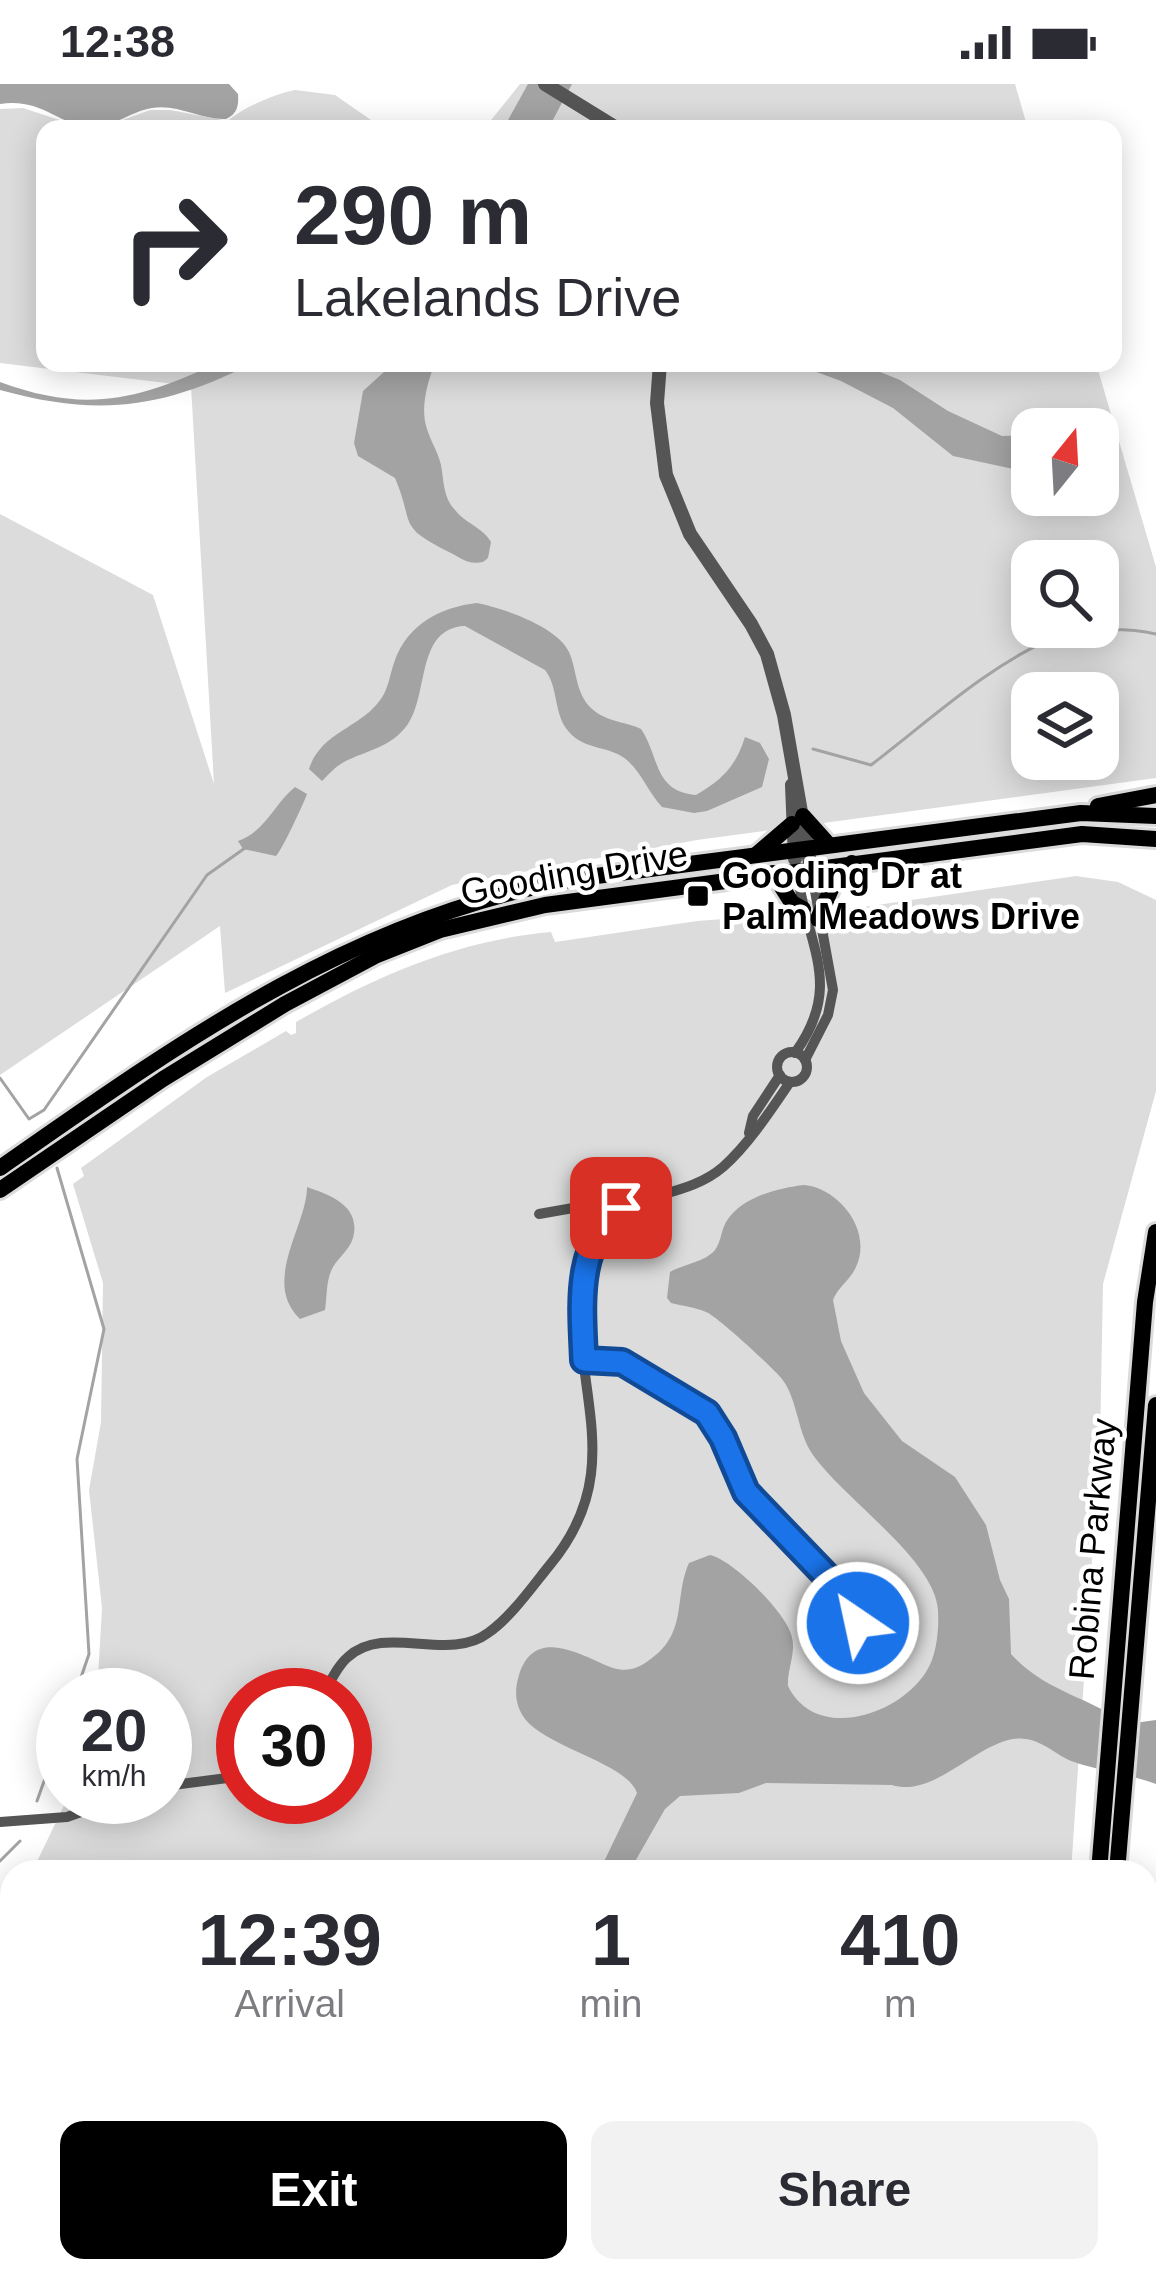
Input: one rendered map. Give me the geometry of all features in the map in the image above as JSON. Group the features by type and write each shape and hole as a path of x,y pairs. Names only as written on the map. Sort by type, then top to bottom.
{"main road":[{"path":"1081,813 1110,801 1156,795"},
{"name":"Gooding Drive","path":"0,1168 210,1029 319,965 394,928 457,905 530,886 829,844 1081,813 1156,816"},
{"path":"758,854 797,820 829,844"},
{"name":"Gooding Drive","path":"0,1190 163,1079 286,1004 410,940 508,911 773,873 1082,834 1156,839"},
{"path":"773,873 791,903 810,914 853,863"},
{"name":"Robina Parkway","path":"1121,1704 1144,1302 1156,1232"},
{"name":"Robina Parkway","path":"1102,1860 1156,1405"},
{"name":"Robina Parkway","path":"1114,1782 1117,1860"}],"street":[{"path":"545,84 605,120"},
{"path":"659,372 657,404 666,475 690,534 752,624 781,700 810,914 833,990 823,1026 800,1056 780,1059 785,1079"},
{"path":"340,1668 348,1656 375,1644 466,1643 488,1634 552,1563 587,1503 594,1464 594,1424 584,1360 584,1268 595,1238 621,1208 722,1168 748,1136 753,1116 785,1079 806,1074 800,1056"},
{"path":"539,1214 607,1202 621,1208"},
{"path":"584,1360 622,1362 707,1413 746,1492 838,1588 858,1623"},
{"path":"0,1822 36,1819"}],"shaded area":[{"path":"0,84 229,84 238,94 235,112 226,119 162,107 119,120 66,120 27,105 0,104"},
{"path":"520,84 1015,84 1025,120 491,120"},
{"path":"528,84 572,84 553,120 508,120"},
{"path":"295,90 335,95 371,120 229,120"},
{"path":"23,108 60,120 36,120 36,367 0,363 0,109"},
{"path":"150,110 223,120 123,120"},
{"path":"75,372 1099,372 1109,408 1011,408 1011,516 1119,516 1119,441 1156,567 1156,778 697,840 452,885 225,993 220,926 0,1075 0,514 153,595 214,784 191,386"},
{"path":"195,372 233,372 189,390 129,404 68,404 0,390 0,382 84,400 161,386"},
{"path":"384,372 432,372 425,421 448,500 491,542 483,562 464,560 420,535 409,522 395,478 358,456 354,443 363,391"},
{"path":"816,372 880,372 900,380 948,411 1011,436 1011,468 953,456 893,408"},
{"path":"477,603 529,620 554,634 569,652 589,706 641,729 672,787 696,795 705,789 732,764 745,737 760,743 769,759 762,787 707,811 662,807 628,761 569,732 545,670 465,626 438,638 414,711 401,732 341,764 322,781 309,769 321,748 381,699 401,647 417,627 439,613"},
{"path":"295,787 307,794 276,856 243,849 238,841 255,831"},
{"path":"1076,876 1118,882 1156,900 1156,1091 1103,1284 1100,1442 1072,1860 38,1860 55,1824 192,1824 192,1668 99,1668 102,1608 89,1490 101,1422 103,1283 73,1184 84,1176 81,1168 207,1077 286,1031 296,1033 296,1022 387,975 451,952 517,936 551,932 555,942 697,921 843,910"},
{"path":"804,1185 817,1188 850,1214 860,1253 833,1300 841,1341 864,1393 902,1441 955,1477 986,1525 1009,1599 1011,1654 1038,1677 1127,1724 1156,1720 1156,1784 1074,1762 1031,1740 1013,1739 938,1778 907,1787 766,1783 739,1793 680,1796 665,1809 636,1860 605,1860 637,1793 619,1773 551,1739 525,1719 516,1687 526,1659 536,1651 562,1648 618,1669 644,1664 661,1651 675,1628 689,1563 710,1555 745,1577 780,1615 793,1643 788,1686 801,1704 818,1714 837,1718 878,1710 913,1687 933,1658 938,1610 933,1591 905,1551 813,1455 782,1379 712,1316 667,1298 670,1272 711,1254 733,1213 772,1191"},
{"path":"307,1187 340,1202 354,1226 351,1243 331,1271 325,1310 300,1319 289,1304 285,1271"}],"waterway":[{"path":"813,749 871,765 982,679 1055,637 1105,630 1156,634"},
{"path":"0,1078 29,1119 44,1110 207,875 245,848"},
{"path":"57,1168 104,1329 77,1459 89,1654 84,1668"},
{"path":"1,1860 20,1841"}],"place":[{"name":"Gooding Dr at Palm Meadows Drive","path":"698,896"}],"route":[{"path":"621,1208 595,1238 584,1268 584,1360 622,1362 707,1413 746,1492 838,1588 858,1623"}]}
